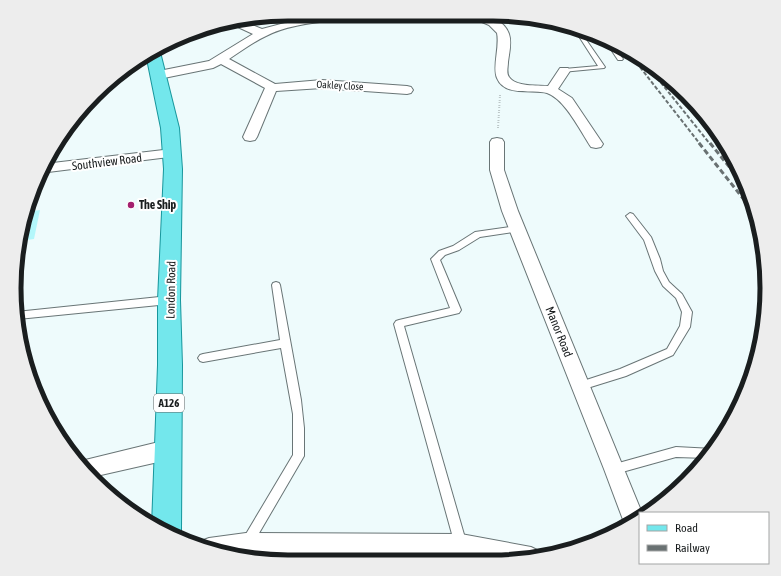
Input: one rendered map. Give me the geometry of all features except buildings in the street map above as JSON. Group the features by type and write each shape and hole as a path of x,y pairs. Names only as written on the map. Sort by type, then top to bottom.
{"main road":[{"name":"London Road","path":"155,57 170,128 172,153 171,275 169,300 170,365 166,525"}],"street":[{"path":"159,75 214,64 262,34 281,27 312,21"},
{"path":"491,21 497,25 504,35 501,77 512,85 520,88 551,90 567,100 596,144"},
{"path":"241,25 262,34"},
{"name":"Oakley Close","path":"222,60 272,87 279,88 322,84 407,90"},
{"path":"551,90 564,71"},
{"path":"250,137 272,87"},
{"name":"Manor Road","path":"497,142 497,170 517,229 615,469 632,515"},
{"name":"Southview Road","path":"50,168 172,153"},
{"path":"90,468 167,450"},
{"path":"223,547 246,544 462,544 498,555"}],"lane":[{"path":"564,71 602,67 580,35"},
{"path":"613,50 620,59"},
{"path":"581,386 622,373 670,352 679,340 685,327 687,312 679,296 666,284 659,271 648,239 630,216"},
{"path":"462,544 399,324 456,310 436,259 442,253 456,248 478,234 517,229"},
{"path":"246,544 290,472 298,456 300,440 298,412 276,285"},
{"path":"23,314 169,300"},
{"path":"203,358 285,343"},
{"path":"615,469 676,452 703,453"}],"path":[{"path":"497,142 501,77"}],"shaded area":[{"path":"40,210 34,239 25,240 30,219 32,211"}],"railway":[{"path":"637,64 700,144"},
{"path":"655,75 710,144"},
{"path":"699,143 746,202"},
{"path":"710,143 732,171"}],"place":[{"name":"The Ship","path":"131,205"}]}
